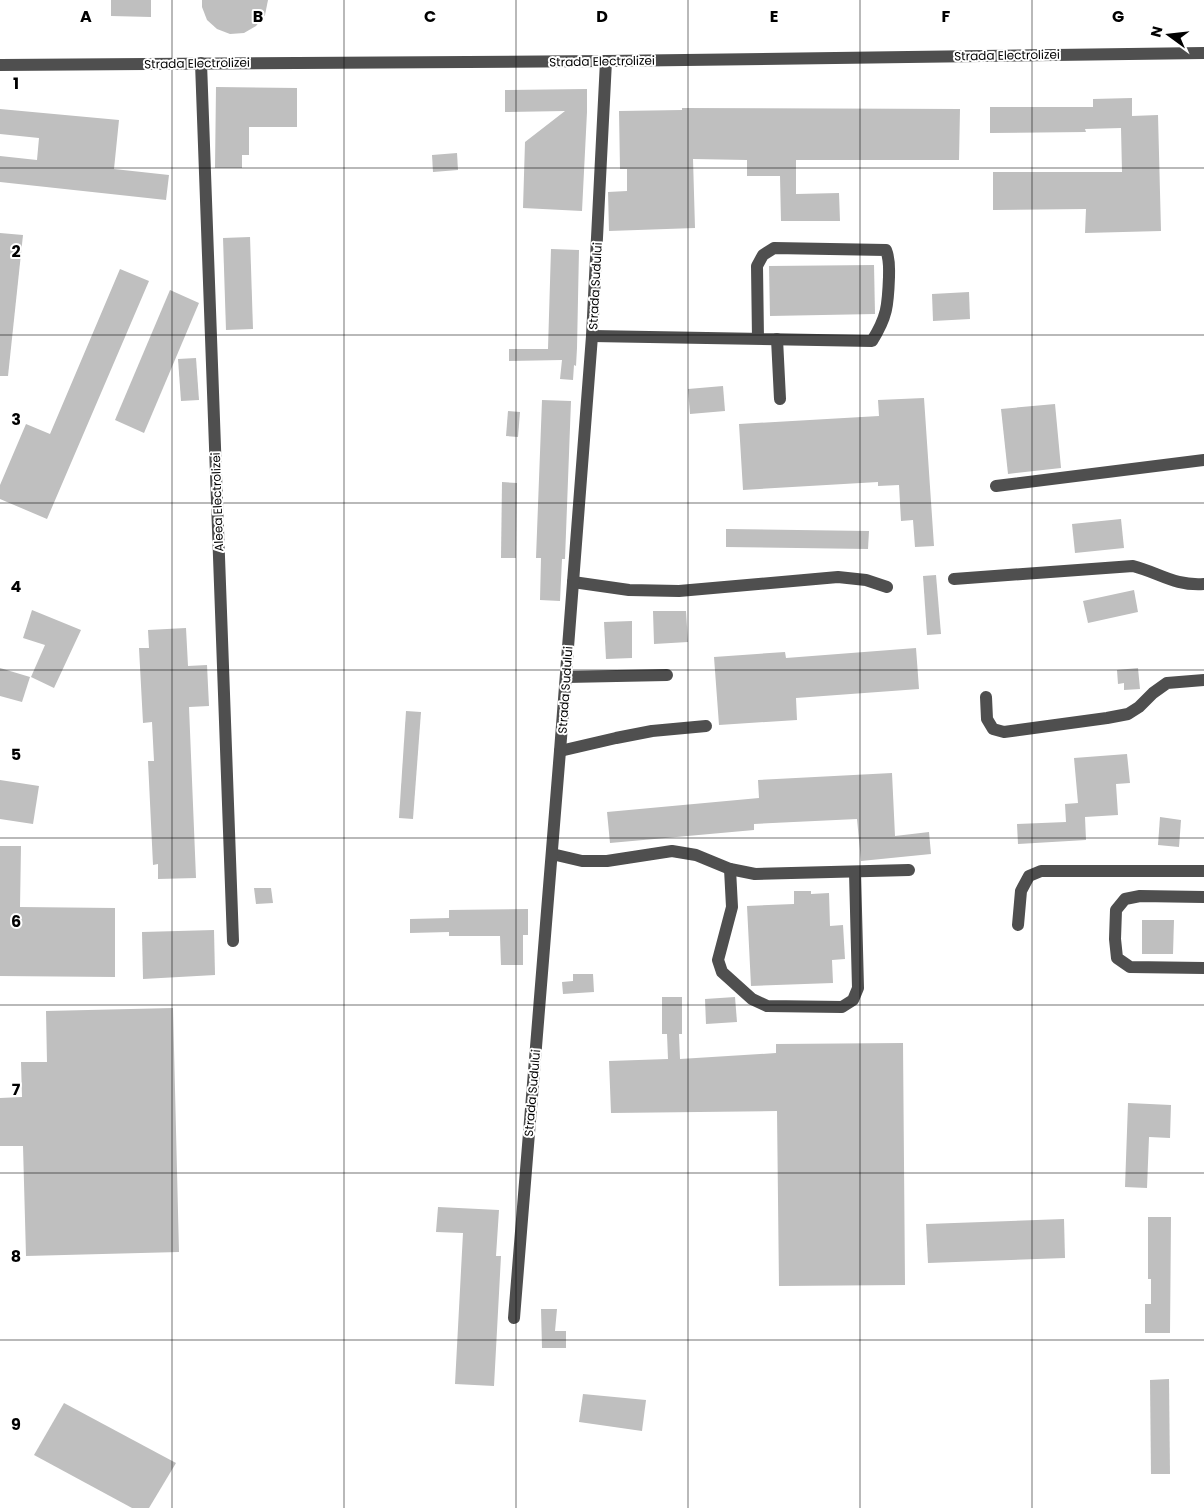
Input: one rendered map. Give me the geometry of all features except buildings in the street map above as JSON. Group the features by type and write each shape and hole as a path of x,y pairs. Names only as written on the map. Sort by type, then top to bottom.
{"street":[{"name":"Strada Electrolizei","path":"0,65 606,61 1204,53"},
{"name":"Strada Sudului","path":"514,1318 592,336 606,61"},
{"name":"Aleea Electrolizei","path":"200,63 232,942"},
{"path":"592,336 758,339 777,339 872,341 881,327 888,307 889,258 886,250 774,248 763,255 756,266 758,339"},
{"path":"777,339 780,399"},
{"path":"996,486 1204,460"},
{"path":"954,579 1133,566 1149,570 1179,583 1188,585 1204,584"},
{"path":"573,582 629,590 679,591 838,577 866,580 887,586"},
{"path":"566,677 667,675"},
{"path":"986,697 987,719 993,729 1004,732 1128,714 1140,707 1153,693 1167,683 1204,680"},
{"path":"560,751 643,733 706,726"},
{"path":"552,854 582,861 607,861 672,851 696,855 730,869 755,874 910,870"},
{"path":"730,869 732,907 718,960 722,972 734,984 752,999 767,1006 842,1007 853,1000 858,988 855,872"},
{"path":"1018,925 1021,891 1029,876 1041,871 1204,870"},
{"path":"1204,897 1140,896 1125,899 1116,910 1115,939 1117,958 1130,966 1204,968"}]}
